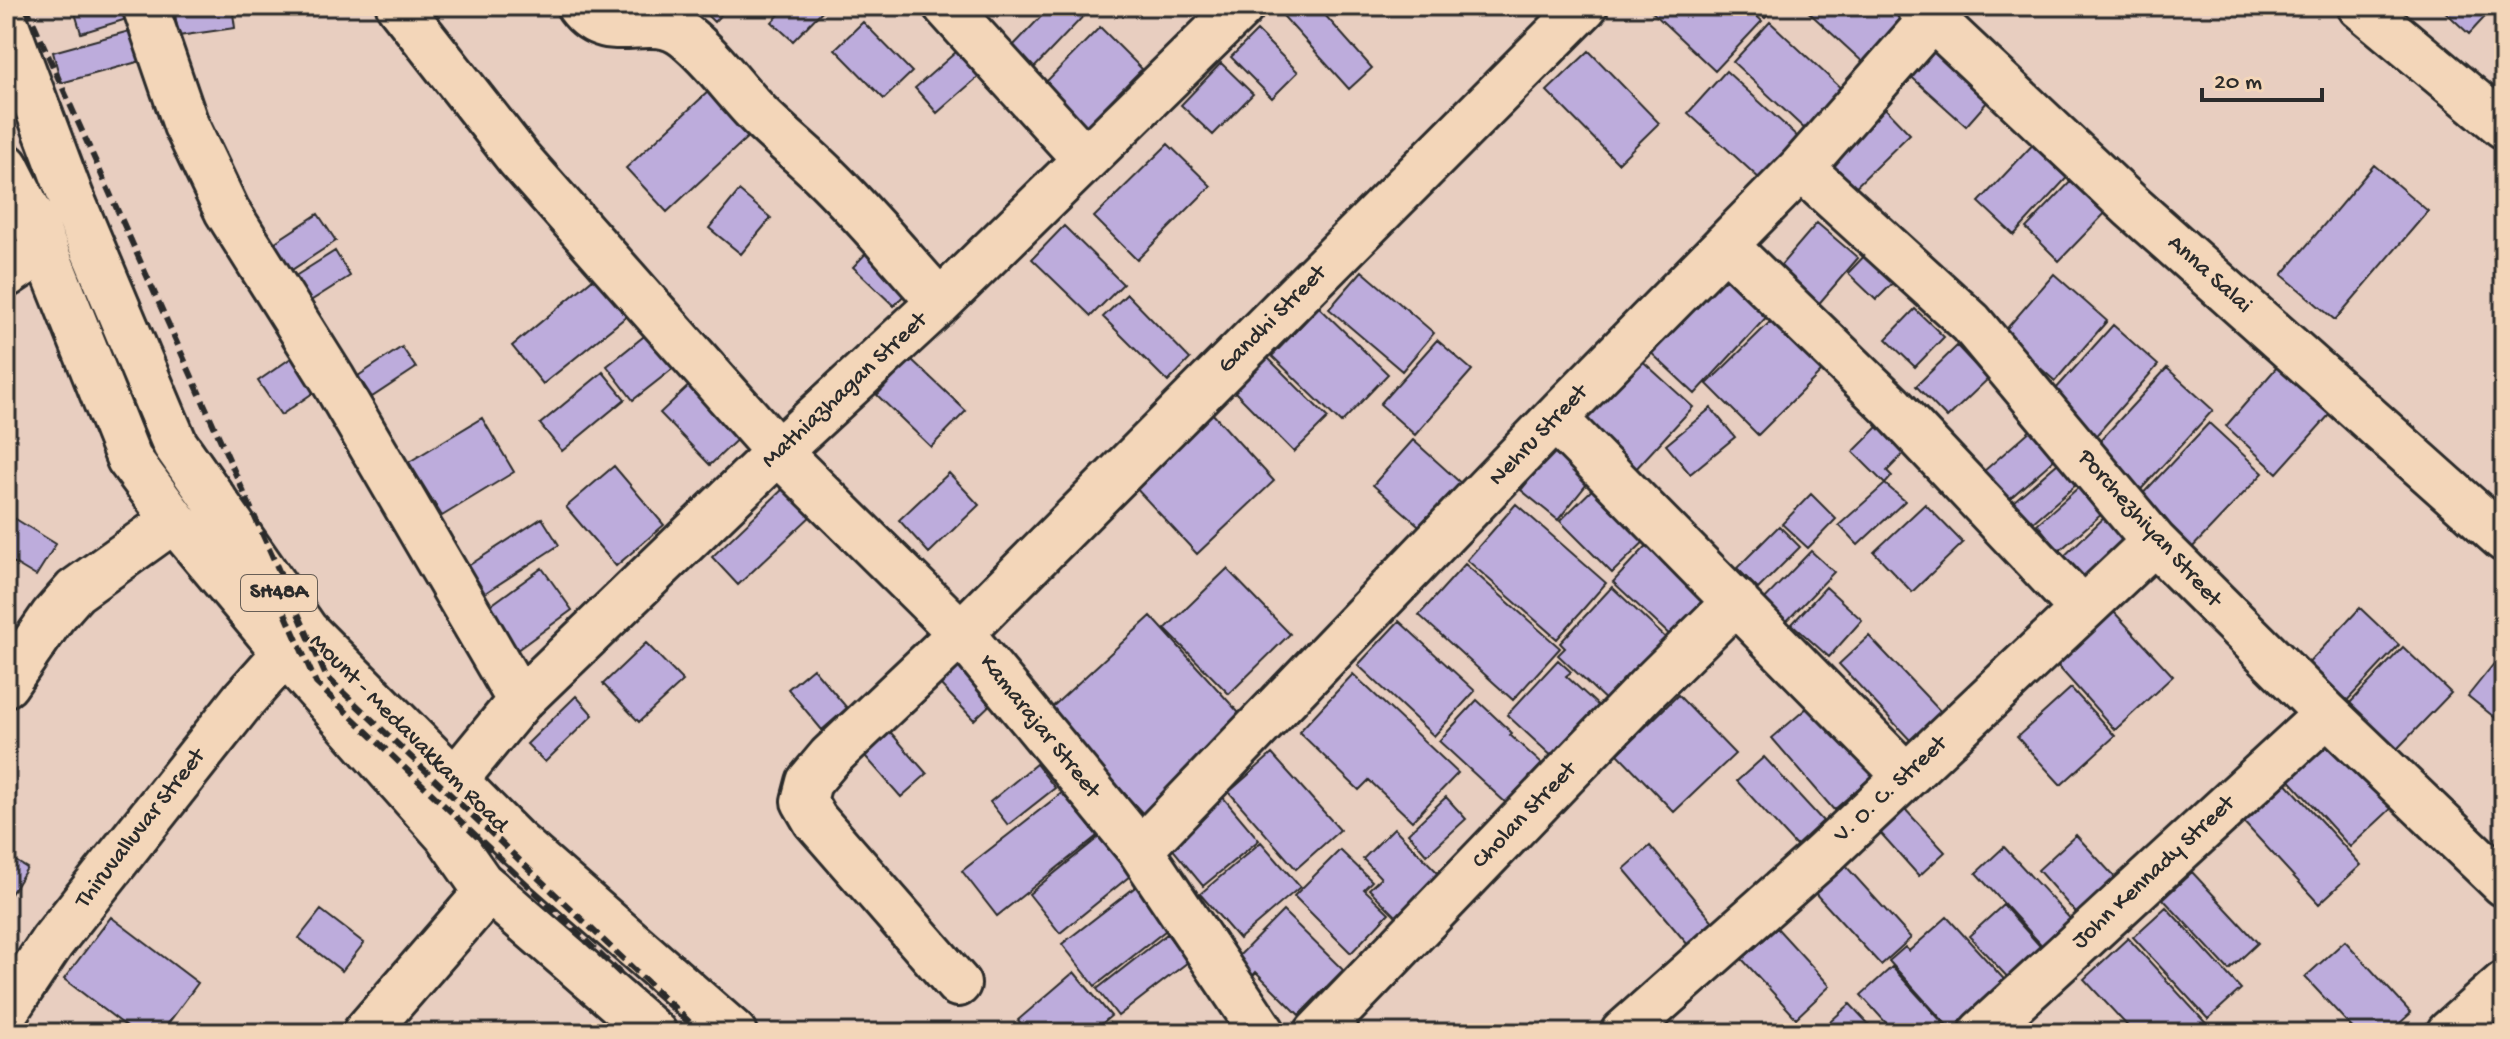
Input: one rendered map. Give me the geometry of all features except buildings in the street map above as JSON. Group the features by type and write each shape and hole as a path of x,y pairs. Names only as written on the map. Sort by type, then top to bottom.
{"street":[{"path":"145,6 186,125 227,211 333,380 520,701"},
{"name":"Kamarajar Street","path":"399,6 519,159 778,452 961,633 1140,850 1263,1033"},
{"path":"579,6 586,15 614,27 659,24 670,26 685,36 761,117 826,176 940,302"},
{"path":"946,6 1085,159"},
{"name":"Mathiazhagan Street","path":"455,780 520,701 778,452 940,302 1242,6"},
{"name":"Gandhi Street","path":"958,984 815,820 804,801 809,782 830,757 961,633 1585,6"},
{"path":"2360,6 2504,126"},
{"name":"Nehru Street","path":"1140,850 1801,168 1931,10"},
{"name":"Anna Salai","path":"1931,10 2131,206 2499,523"},
{"name":"Mount - Medavakkam Road","path":"6,24 71,197 175,444 306,631 514,840 734,1033"},
{"name":"Mount - Medavakkam Road","path":"6,166 32,217 129,459 174,520 285,653 447,835 480,882 654,1033"},
{"name":"Porchezhiyan Street","path":"1801,168 1971,323 2154,542 2504,884"},
{"path":"1725,245 1892,407 2082,609"},
{"path":"6,275 45,249"},
{"path":"1555,419 1906,776"},
{"path":"6,684 53,616 75,591 174,520"},
{"name":"V. O. C. Street","path":"1623,1033 1822,856 2154,542"},
{"name":"Cholan Street","path":"1317,1033 1649,687 1736,601"},
{"name":"Thiruvalluvar Street","path":"9,1000 244,699 285,653"},
{"name":"John Kennady Street","path":"1981,1033 2327,714"},
{"path":"447,835 455,780"},
{"path":"365,1033 489,890"},
{"path":"2449,1033 2504,984"}],"railway":[{"path":"26,6 326,676 701,1033"},
{"path":"285,613 316,683 625,978"}]}
